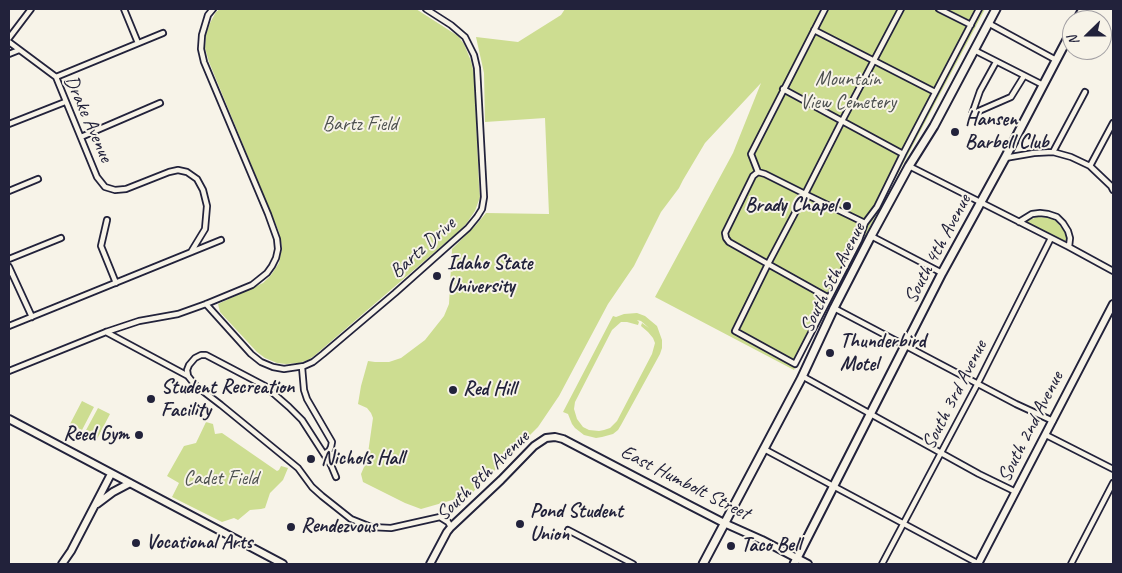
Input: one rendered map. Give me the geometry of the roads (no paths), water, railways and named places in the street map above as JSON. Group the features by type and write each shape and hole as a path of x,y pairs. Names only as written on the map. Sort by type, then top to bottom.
{"main road":[{"name":"South 5th Avenue","path":"703,564 802,376 871,236 909,166 934,126 996,9"},
{"name":"South 4th Avenue","path":"796,561 942,273 982,202 1062,49"}],"street":[{"path":"9,40 31,9"},
{"path":"124,9 138,43"},
{"path":"9,371 106,332 139,321 178,314 206,304 261,280 272,266 278,249 277,239 210,80 201,49 202,35 208,15 213,9"},
{"name":"Bartz Drive","path":"302,367 313,362 323,354 448,247 468,228 482,209 484,197 479,80 474,55 465,38 451,25 426,9"},
{"path":"758,172 751,154 825,9"},
{"path":"901,9 735,331 795,364 859,240 865,223 877,207 979,9"},
{"path":"939,9 971,24"},
{"path":"988,23 1056,60"},
{"path":"814,30 936,92"},
{"path":"56,77 163,33"},
{"name":"Drake Avenue","path":"9,40 19,50 56,77 97,177 105,187 115,190 126,189 168,172 178,170 188,172 196,179 203,190 207,206 205,228 191,252"},
{"path":"9,54 19,50"},
{"path":"974,50 1042,85"},
{"path":"996,62 980,90 972,114 1011,97 1024,76"},
{"path":"783,90 903,154"},
{"path":"1053,152 1085,92"},
{"path":"9,124 65,102"},
{"path":"81,137 160,103"},
{"path":"1090,166 1113,123"},
{"path":"1005,158 1034,152 1053,152 1071,157 1090,166 1113,190"},
{"path":"909,166 1113,271"},
{"path":"758,172 865,223"},
{"path":"758,172 753,176 725,233 726,238 729,242 829,298"},
{"path":"9,191 38,179"},
{"path":"1019,222 1032,214 1040,213 1057,218 1068,231 1070,238 1069,247"},
{"path":"107,220 101,246 116,283"},
{"path":"871,236 942,273"},
{"path":"9,259 62,238"},
{"name":"South 3rd Avenue","path":"882,564 942,453 1051,238"},
{"path":"9,326 221,240"},
{"path":"9,267 32,317"},
{"path":"206,304 251,354 261,362 284,369 302,367 304,390 307,398 332,442 329,451 324,454"},
{"path":"834,308 1016,404 1053,420"},
{"name":"South 2nd Avenue","path":"979,564 1112,308"},
{"path":"106,332 188,376 195,385 298,468 312,487 352,519 372,527 391,528 440,517 448,522 451,528"},
{"path":"188,376 187,370 189,365 195,358 206,355 265,386 290,406 302,420 331,465 336,477"},
{"path":"802,376 979,474 1016,492"},
{"path":"9,419 283,564"},
{"path":"1046,435 1113,470"},
{"name":"East Humbolt Street","path":"546,438 555,436 563,438 724,523 762,540 796,561 808,564"},
{"name":"South 8th Avenue","path":"430,564 447,532 534,446 546,438"},
{"path":"764,449 979,564"},
{"path":"65,563 111,474"},
{"path":"94,506 113,492 130,483"},
{"path":"1071,564 1113,483"},
{"path":"568,530 633,564"}],"place":[{"name":"Hansen Barbell Club","path":"955,132"},
{"name":"Brady Chapel","path":"847,206"},
{"name":"Idaho State University","path":"437,276"},
{"name":"Thunderbird Motel","path":"830,353"},
{"name":"Red Hill","path":"453,390"},
{"name":"Student Recreation Facility","path":"151,399"},
{"name":"Reed Gym","path":"139,435"},
{"name":"Nichols Hall","path":"311,459"},
{"name":"Pond Student Union","path":"520,524"},
{"name":"Rendezvous","path":"291,527"},
{"name":"Vocational Arts","path":"136,543"},
{"name":"Taco Bell","path":"731,546"}],"park label":[{"name":"Mountain View Cemetery","path":"848,92"},
{"name":"Bartz Field","path":"360,125"},
{"name":"Cadet Field","path":"221,479"}]}
